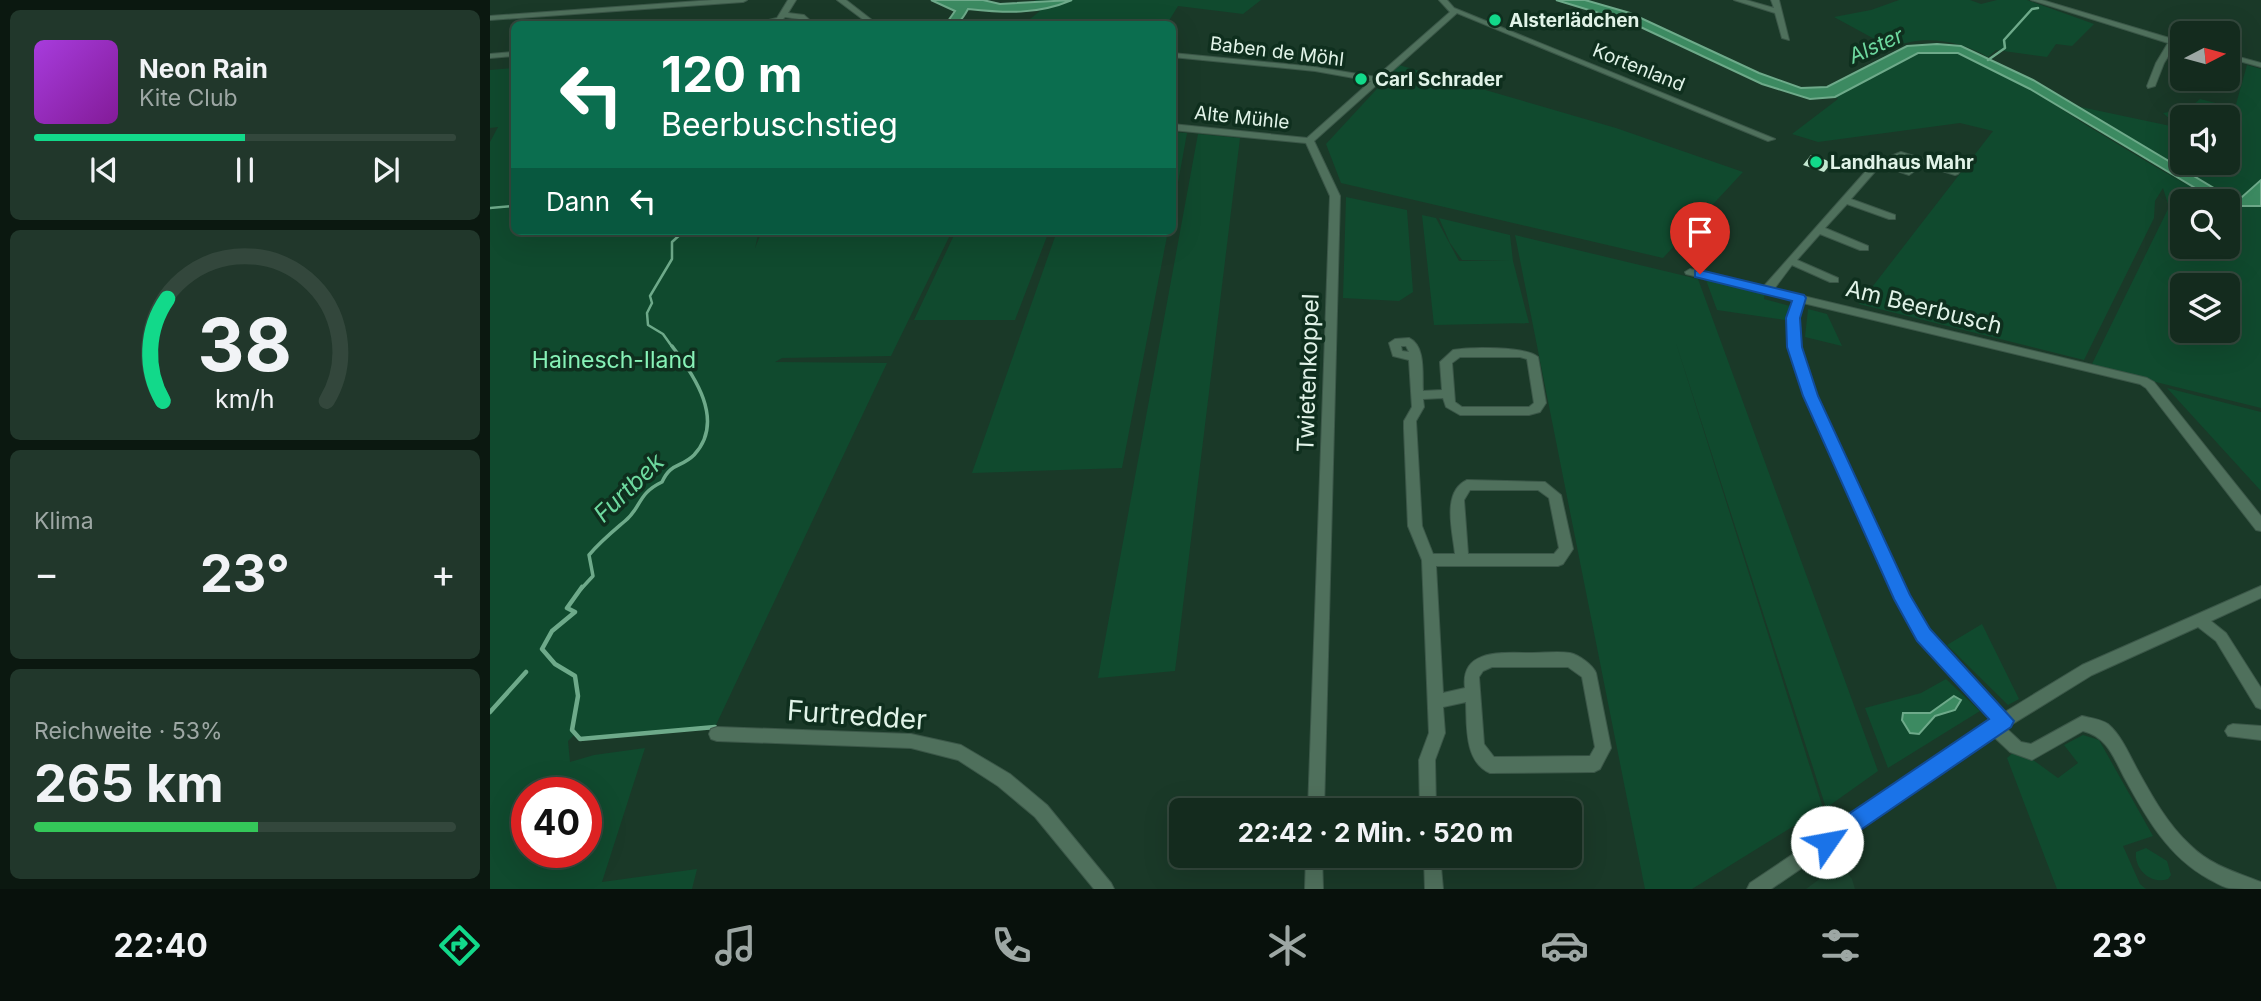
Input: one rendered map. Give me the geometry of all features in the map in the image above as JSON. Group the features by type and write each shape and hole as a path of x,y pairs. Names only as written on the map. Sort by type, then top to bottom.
{"street":[{"path":"490,18 743,0"},
{"path":"775,21 784,15 792,0"},
{"path":"841,0 869,21"},
{"name":"Kortenland","path":"1443,0 1454,11 1771,139"},
{"path":"1738,0 1778,12"},
{"path":"1775,0 1786,38"},
{"path":"2035,0 2170,41"},
{"path":"1308,141 1454,11"},
{"path":"784,15 801,17 807,21"},
{"path":"2151,86 2160,63 2170,52"},
{"path":"490,56 511,54"},
{"name":"Baben de Möhl","path":"1176,55 1315,69 1377,80"},
{"path":"2240,59 2261,65"},
{"name":"Alte Mühle","path":"1176,127 1308,141"},
{"name":"Twietenkoppel","path":"1308,141 1314,146 1335,196 1316,798"},
{"path":"1768,290 1770,284 1881,162 1897,155 1955,172 1965,159"},
{"path":"1845,200 1892,218"},
{"path":"1820,230 1864,248"},
{"path":"1791,261 1834,279"},
{"name":"Am Beerbusch","path":"1690,272 2147,383 2261,526"},
{"path":"1799,298 1793,318 1794,347 1811,396 1903,599 1923,635 2000,724 2012,745 2023,752 2032,752 2082,723 2101,728 2113,741 2166,835 2215,875 2257,889"},
{"path":"1457,353 1521,353 1532,357 1540,403 1536,409 1529,411 1460,411 1450,404 1448,394 1446,362 1457,353"},
{"path":"1415,358 1418,407 1410,421 1415,526 1429,560 1437,733 1426,771 1428,798"},
{"path":"1417,395 1448,394"},
{"path":"1429,560 1558,560 1566,549 1555,495 1541,485 1467,485 1458,499 1462,559"},
{"path":"1756,889 2000,724 2087,670 2261,592"},
{"path":"2198,619 2221,637 2261,702"},
{"path":"1491,660 1572,660 1589,673 1603,748 1594,764 1490,765 1476,746 1472,693 1471,676 1478,666 1491,660"},
{"path":"1436,702 1472,693"},
{"path":"2233,731 2261,733"},
{"name":"Furtredder","path":"717,734 911,741 961,753 1004,780 1041,811 1105,889"},
{"path":"1314,868 1314,889"},
{"path":"1433,868 1434,889"}],"shaded area":[{"path":"931,0 983,0 1000,4 1072,0 1021,12 968,9 960,21 948,21 955,11"},
{"path":"1556,0 1585,0 1630,13 1759,73 1801,88 1827,87 1907,46 1961,46 2033,80 2170,162 2170,173 2030,89 1958,53 1918,53 1835,97 1810,99 1762,84 1632,23"},
{"path":"2174,175 2192,175 2216,189 2197,189"},
{"path":"2261,180 2261,206 2240,206 2240,197"},
{"path":"1954,696 1961,700 1955,710 1935,716 1919,734 1910,733 1902,720 1903,713 1930,713"},
{"path":"1840,864 1852,879 1855,889 1806,889"}],"green space":[{"path":"1035,0 1261,0 1243,14 1178,6 1169,21 1032,21 1030,19 1040,11"},
{"path":"1899,0 1970,0 1981,4 1997,0 2027,0 2094,24 2072,46 2056,44 2047,57 1996,50 1988,57 1965,46 1940,41 1915,41 1891,48 1834,17 1871,10"},
{"path":"1944,51 1963,55 2001,71 2091,128 2196,189 2170,189 2170,259 2240,259 2240,204 2261,206 2261,408 2091,366 2169,207 2163,188 2155,201 2154,218 2084,360 1859,304 1993,131 1960,123 1818,142 1792,134 1838,99 1835,97 1918,53"},
{"path":"1399,65 1616,128 1743,172 1663,258 1341,183 1326,144"},
{"path":"2247,65 2261,69 2261,180 2242,197 2240,189 2216,189 2192,175 2240,175 2240,105 2236,105"},
{"name":"Hainesch-Iland","path":"511,68 511,235 758,235 755,248 760,235 950,235 891,356 782,358 775,362 887,363 715,727 587,740 575,734 568,741 570,762 594,755 645,748 602,882 697,869 692,889 490,889 490,142 498,127 490,128 490,70"},
{"path":"2200,99 2223,105 2193,105"},
{"path":"2076,106 2170,126 2170,162"},
{"path":"1176,132 1187,133 1176,194"},
{"path":"1198,134 1240,138 1175,671 1098,678"},
{"path":"1346,197 1407,210 1413,292 1399,301 1343,298"},
{"path":"1422,215 1436,218 1459,261 1509,261 1462,260 1450,243 1439,218 1510,235 1513,261 1529,323 1434,325"},
{"path":"954,235 1047,235 1015,320 914,320"},
{"path":"1056,235 1167,235 1122,468 972,473"},
{"path":"1515,235 1698,279 1878,771 1826,808 1675,340 1823,808 1692,889 1645,889"},
{"path":"1706,280 1765,292 1764,299 1790,306 1785,320 1717,310"},
{"path":"1808,309 1827,314 1842,346 1805,337"},
{"path":"2167,388 2261,412 2261,491"},
{"path":"1982,624 2019,699 2008,705 1947,645"},
{"path":"1946,679 1980,711 1888,768 1865,708 1921,693","holes":["1954,697 1961,700 1949,713 1935,716 1929,723 1902,720 1904,713 1930,713"]},
{"path":"2083,735 2099,740 2153,836 2123,846 2140,884 2146,889 2057,889 2007,758 2020,747 2058,778 2078,763 2064,745"},
{"path":"2146,848 2167,861 2171,875 2168,879 2150,878 2141,870 2136,852"}],"building":[{"name":"Landhaus Mahr","path":"1811,155 1831,164 1824,172 1803,165"}],"waterway":[{"path":"1988,60 2005,48 2004,40 2032,9 2038,8"},
{"path":"490,208 511,206"},
{"name":"Furtbek","path":"673,348 663,334 648,325 647,313 652,303 650,296 672,259 672,242 680,235"},
{"name":"Furtbek","path":"581,589 593,576 589,555 630,516 648,491 662,482 669,471 694,455 703,442 707,428 703,399 689,370 672,346"},
{"path":"582,587 567,608 575,612 552,631 542,649 555,664 575,676 578,696 572,730 580,739 715,727"},
{"name":"Furtbek","path":"490,712 526,672"}],"place":[{"name":"Alsterlädchen","path":"1495,20"},
{"name":"Carl Schrader","path":"1361,79"},
{"name":"Landhaus Mahr","path":"1816,162"}],"route":[{"path":"1700,274 1799,298 1793,318 1796,337 1794,347 1811,396 1903,599 1923,635 2004,721 1827,842"}],"water label":[{"name":"Alster","path":"1876,46"}]}
